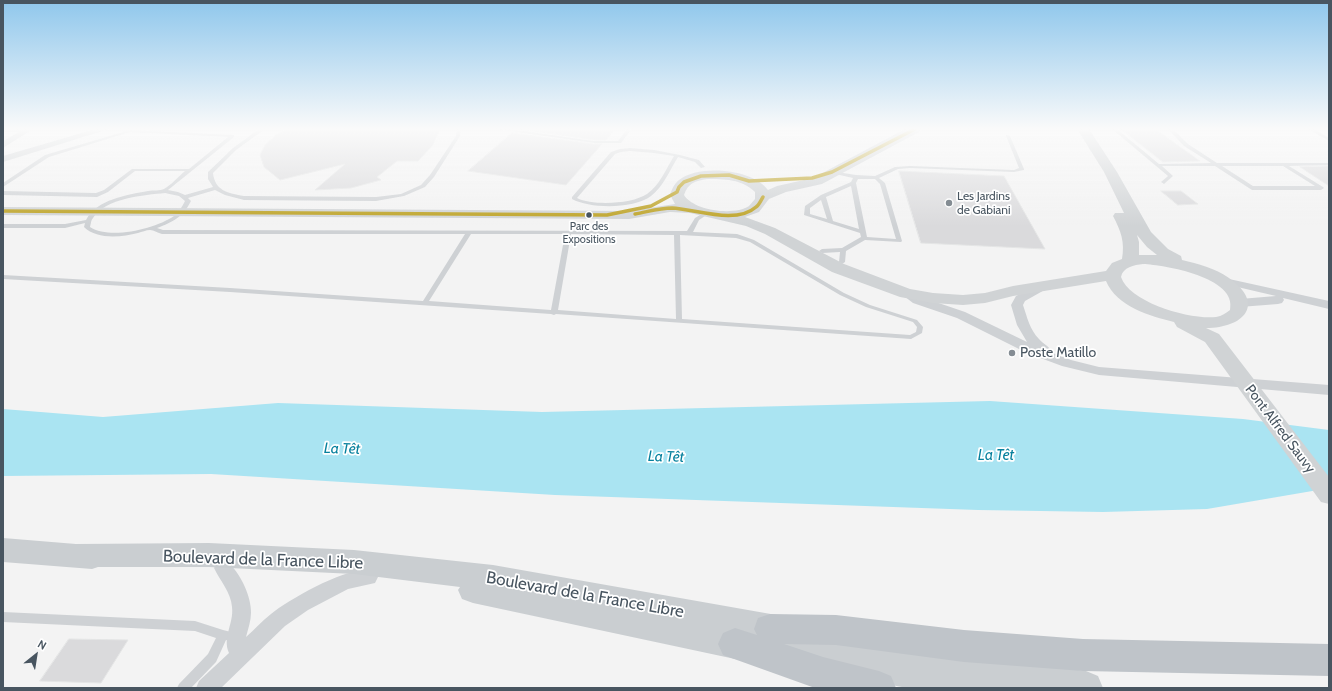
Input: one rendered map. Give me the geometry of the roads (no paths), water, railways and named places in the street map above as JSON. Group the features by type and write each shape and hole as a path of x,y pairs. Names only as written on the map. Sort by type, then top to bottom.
{"highway":[{"path":"770,629 836,630 964,646 1083,655 1329,660"},
{"path":"736,644 822,674 879,688"}],"main road":[{"path":"713,215 745,212 754,209 762,200 782,189 817,181 853,161"},
{"path":"1091,161 1129,233 1133,247 1130,260"},
{"path":"1046,285 1095,288 1129,298 1155,312 1214,330 1238,312 1240,304 1237,296 1220,280 1170,257 1155,248 1143,234 1115,179 1104,161"},
{"path":"607,215 651,206 676,192 684,182 702,172 717,175 729,175 749,181 762,191 762,200 766,218 773,224 822,251 842,256 880,283"},
{"path":"749,181 812,178 832,172"},
{"path":"676,192 677,198 682,204 691,209"},
{"path":"3,211 91,216 182,213 629,215 670,208 691,209 751,223 764,228 838,268 906,292 933,298 963,300 985,298 1046,285 1113,275"},
{"path":"1129,298 1115,282 1113,275 1115,269 1121,263 1130,260 1159,259 1193,267"},
{"name":"Pont Alfred Sauvy","path":"1214,330 1230,363 1329,495"},
{"name":"Boulevard de la France Libre","path":"3,550 78,555 205,568 368,577 487,592 736,644 785,650 993,688"},
{"name":"Boulevard de la France Libre","path":"78,555 209,555 354,562 433,570 493,578 770,629 1027,679 1086,688"}],"street":[{"path":"1220,280 1329,305"},
{"path":"1046,285 1020,299 1017,305 1027,335 1038,347 1067,364"},
{"path":"906,292 916,300 961,315 1032,350 1067,364 1099,371 1329,390"},
{"path":"1240,304 1263,300 1310,301"},
{"path":"223,568 236,586 240,601 241,620 229,636 240,657"},
{"path":"206,688 278,620 301,604 345,582 368,577"}],"lane":[{"path":"3,185 39,161"},
{"path":"163,192 201,161"},
{"path":"221,161 210,173 210,180 215,188 244,198 376,199 402,195 423,186 442,161"},
{"path":"606,161 574,198 577,201 606,204 640,200 649,195 673,161"},
{"path":"695,161 698,162 702,172"},
{"path":"832,172 856,177 876,178 897,168 910,166 1014,171 1022,169 1019,161"},
{"path":"1154,161 1171,176 1164,182"},
{"path":"1209,161 1252,188 1321,188 1285,165"},
{"path":"1159,165 1216,166 1329,164"},
{"path":"3,193 97,195 106,191 134,170 190,170"},
{"path":"856,177 853,183 863,235"},
{"path":"853,183 823,196 807,207 807,215 830,221 863,235 899,241 882,183 876,178"},
{"path":"3,226 65,226 91,216 108,204 126,197 145,193 172,192 185,197 215,188"},
{"path":"823,196 830,221"},
{"path":"91,216 87,227 93,232 104,234 135,232 164,224 182,213 187,207 188,201 185,197"},
{"path":"689,233 697,219 713,215"},
{"path":"3,277 106,282 426,303 911,337 919,333 920,327 915,321 868,306 842,294 752,241 737,236 689,233 568,234 162,232 152,228"},
{"path":"426,303 469,233"},
{"path":"554,313 568,234"},
{"path":"677,234 679,321"},
{"path":"842,256 863,235"},
{"path":"3,617 195,626 229,636 212,658 182,688"}],"water":[{"name":"La Têt","path":"990,401 1243,419 1329,430 1329,489 1207,509 1103,512 978,510 555,495 211,474 3,476 3,409 103,417 278,403 542,412"}],"place":[{"name":"Les Jardins de Gabiani","path":"949,203"},
{"name":"Parc des Expositions","path":"589,215"},
{"name":"Poste Matillo","path":"1012,353"}]}
